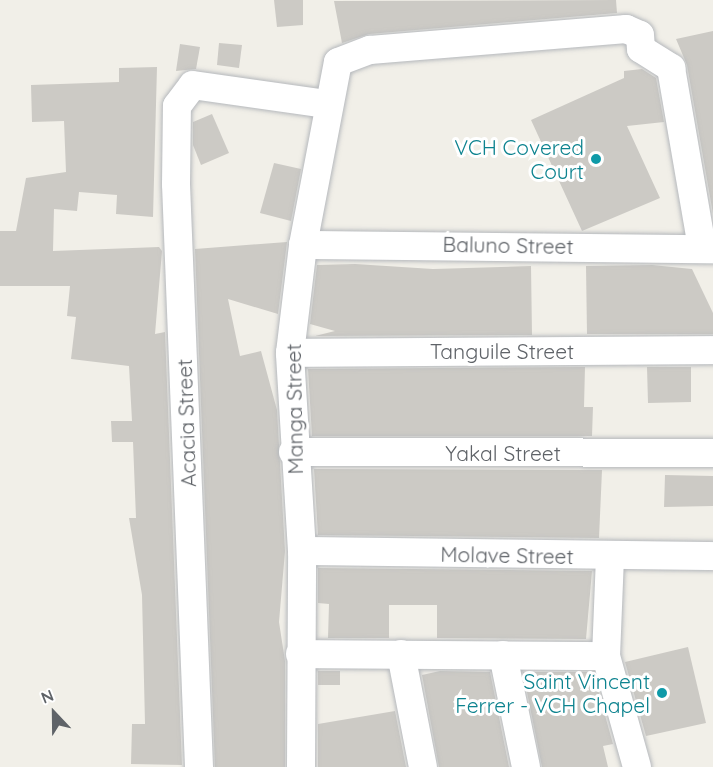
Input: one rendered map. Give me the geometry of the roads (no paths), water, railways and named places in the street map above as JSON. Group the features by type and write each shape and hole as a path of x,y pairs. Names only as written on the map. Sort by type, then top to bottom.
{"street":[{"name":"Manga Street","path":"301,767 302,551 293,452 290,353 303,245 326,104 333,72 343,58 370,50 615,30 640,34 641,49 671,68 708,248"},
{"name":"Acacia Street","path":"199,767 176,184 177,106 193,85 326,104"},
{"name":"Baluno Street","path":"303,245 708,248"},
{"name":"Tanguile Street","path":"290,353 713,350"},
{"name":"Yakal Street","path":"293,452 713,453"},
{"name":"Molave Street","path":"302,551 610,557 713,556"},
{"path":"610,557 606,656 637,767"},
{"path":"300,654 606,656"},
{"path":"401,654 423,767"},
{"path":"503,655 526,767"}],"place":[{"name":"VCH Covered Court","path":"596,159"},
{"name":"Saint Vincent Ferrer - VCH Chapel","path":"662,693"}]}
